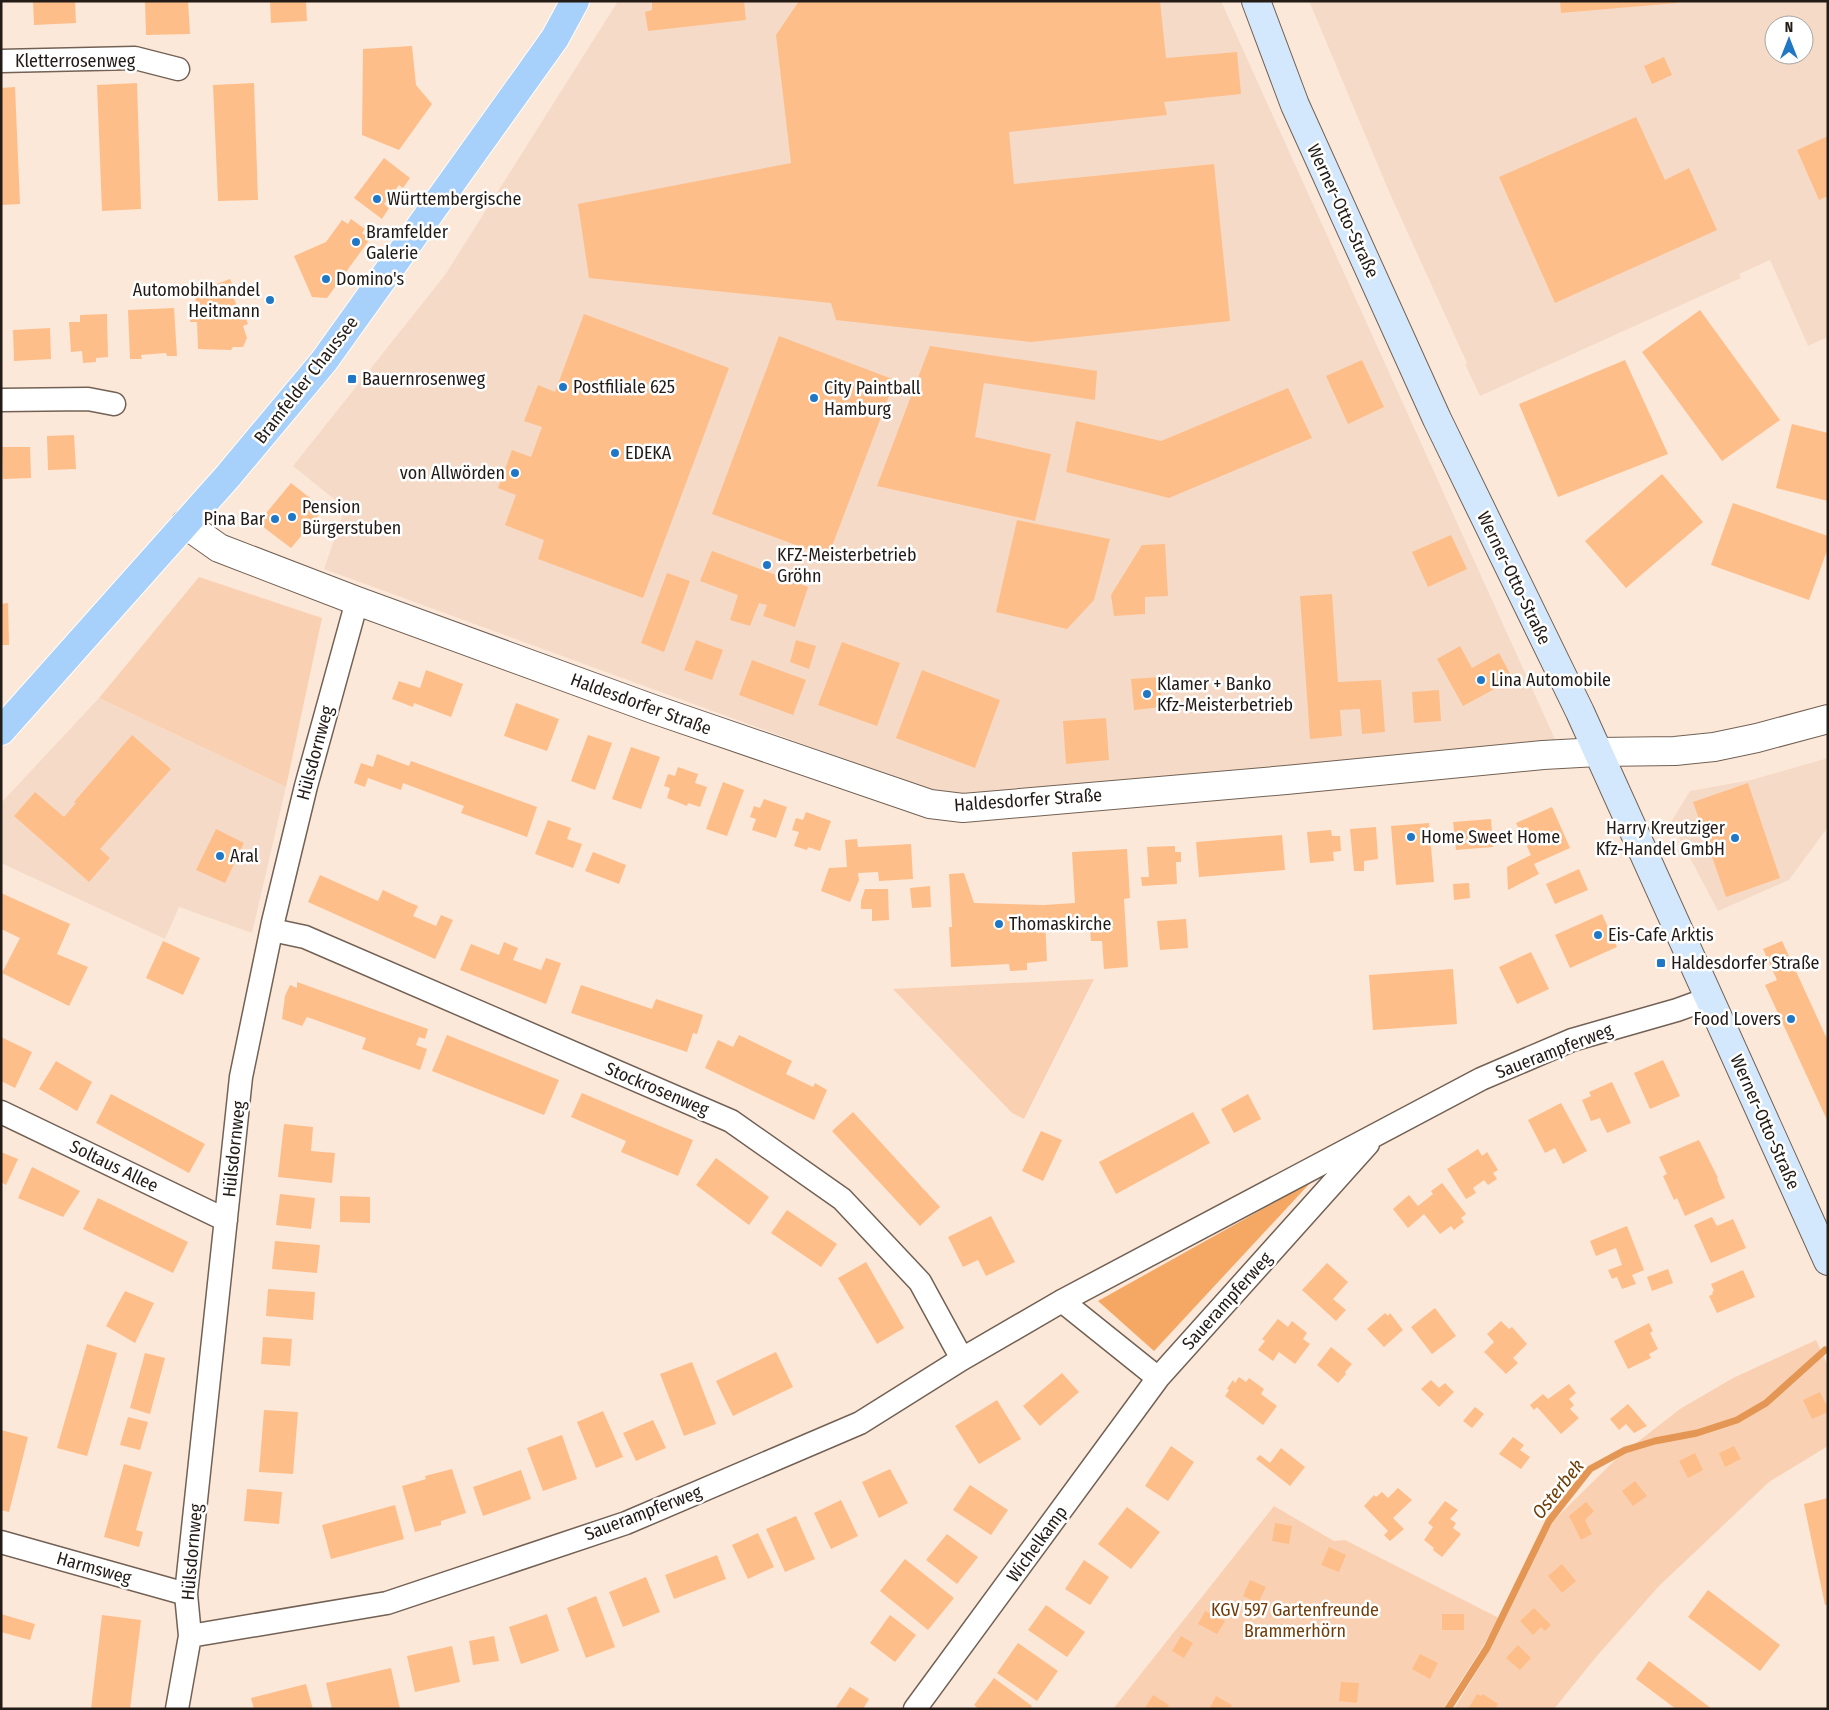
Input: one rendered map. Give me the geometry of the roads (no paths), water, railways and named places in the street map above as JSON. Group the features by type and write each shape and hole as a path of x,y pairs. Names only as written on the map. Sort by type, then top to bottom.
{"main road":[{"name":"Bramfelder Chaussee","path":"1,731 241,461 324,361 555,38 575,1"},
{"name":"Werner-Otto-Straße","path":"1256,1 1295,105 1437,419 1598,752 1828,1261"}],"street":[{"name":"Kletterrosenweg","path":"1,62 135,58 178,69"},
{"path":"1,400 88,399 114,404"},
{"name":"Haldesdorfer Straße","path":"185,524 219,548 357,601 653,709 930,804 963,808 1286,780 1543,755 1675,751 1714,747 1828,719"},
{"name":"Hülsdornweg","path":"177,1709 190,1636 186,1594 241,1076 272,930 306,786 357,601"},
{"name":"Stockrosenweg","path":"272,930 305,937 731,1121 842,1199 920,1282 962,1359"},
{"name":"Sauerampferweg","path":"190,1636 387,1604 626,1523 860,1423 962,1359 1062,1301 1481,1079 1572,1040 1677,1010 1710,998"},
{"name":"Soltaus Allee","path":"1,1112 226,1220"},
{"name":"Sauerampferweg","path":"1158,1378 1379,1132"},
{"path":"1062,1301 1158,1378"},
{"name":"Wichelkamp","path":"915,1709 1158,1378"},
{"name":"Harmsweg","path":"1,1542 186,1594"}],"waterway":[{"name":"Osterbek","path":"1448,1709 1487,1648 1549,1521 1590,1469 1625,1450 1655,1441 1697,1433 1737,1420 1766,1403 1825,1350"}],"place":[{"name":"Württembergische","path":"377,199"},
{"name":"Bramfelder Galerie","path":"356,242"},
{"name":"Domino's","path":"326,279"},
{"name":"Automobilhandel Heitmann","path":"270,300"},
{"name":"Bauernrosenweg","path":"352,379"},
{"name":"Postfiliale 625","path":"563,387"},
{"name":"City Paintball Hamburg","path":"814,398"},
{"name":"EDEKA","path":"615,453"},
{"name":"von Allwörden","path":"515,473"},
{"name":"Pension Bürgerstuben","path":"292,517"},
{"name":"Pina Bar","path":"275,519"},
{"name":"KFZ-Meisterbetrieb Gröhn","path":"767,565"},
{"name":"Lina Automobile","path":"1481,680"},
{"name":"Klamer + Banko Kfz-Meisterbetrieb","path":"1147,694"},
{"name":"Home Sweet Home","path":"1411,837"},
{"name":"Harry Kreutziger Kfz-Handel GmbH","path":"1735,838"},
{"name":"Aral","path":"220,856"},
{"name":"Thomaskirche","path":"999,924"},
{"name":"Eis-Cafe Arktis","path":"1598,935"},
{"name":"Haldesdorfer Straße","path":"1661,963"},
{"name":"Food Lovers","path":"1791,1019"}],"park label":[{"name":"KGV 597 Gartenfreunde Brammerhörn","path":"1295,1620"}]}
